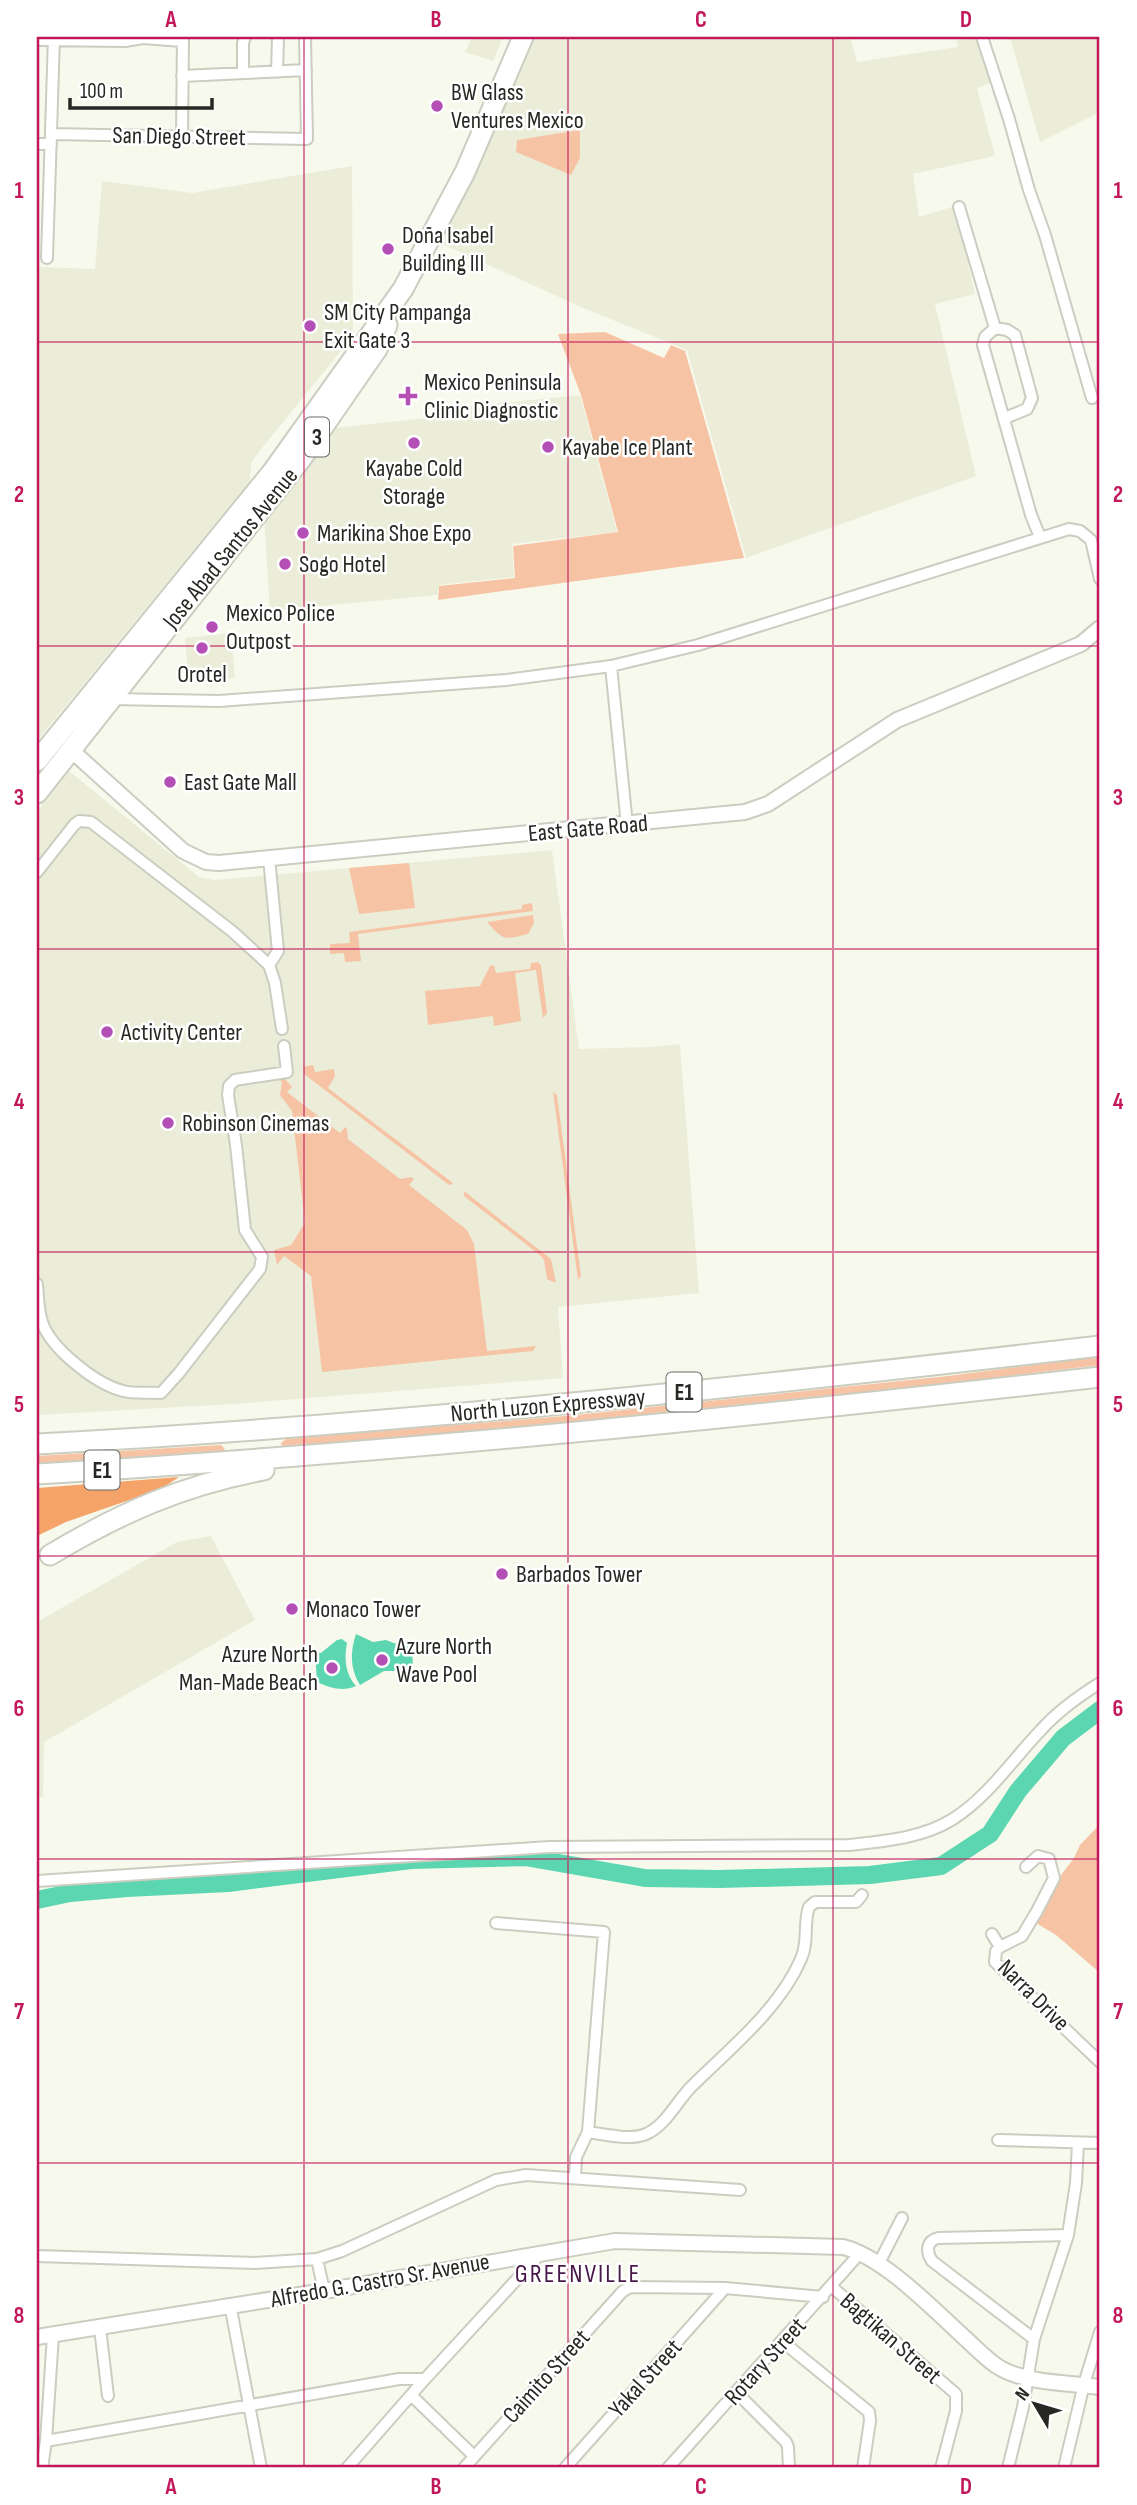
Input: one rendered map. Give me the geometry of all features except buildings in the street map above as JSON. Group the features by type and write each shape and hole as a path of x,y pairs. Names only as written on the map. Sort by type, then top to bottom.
{"highway":[{"name":"Jose Abad Santos Avenue","path":"38,770 377,349 403,289 465,172 523,37"},
{"name":"Jose Abad Santos Avenue","path":"37,793 152,645 204,567"},
{"path":"38,770 103,695 152,645"},
{"name":"North Luzon Expressway","path":"37,1444 165,1437 525,1408 693,1392 1100,1346"},
{"name":"North Luzon Expressway","path":"37,1474 358,1452 698,1422 1100,1377"},
{"path":"50,1555 103,1523 193,1486 259,1470 358,1452"}],"street":[{"path":"37,40 142,37 182,39 182,136"},
{"path":"243,72 245,37"},
{"path":"277,72 278,37"},
{"path":"182,76 306,70 305,37"},
{"path":"982,37 1045,235 1092,398"},
{"path":"47,258 42,225 51,139 54,38"},
{"name":"San Diego Street","path":"37,144 51,139 182,136 307,139 306,70"},
{"path":"959,207 995,328"},
{"path":"995,328 1015,334 1032,398 1027,409 1005,418"},
{"path":"995,328 985,337 983,345 1031,515 1040,537"},
{"path":"112,699 233,700 506,680 611,666 698,645 1069,529 1096,538 1100,579"},
{"name":"East Gate Road","path":"71,750 183,851 206,862 219,863 626,825 755,810 897,720 1081,644 1100,628"},
{"path":"611,666 626,825"},
{"path":"37,872 74,825 85,820 233,932 269,965 275,983 282,1029"},
{"path":"269,858 278,951 269,965"},
{"path":"37,1284 42,1321 49,1335 70,1359 110,1387 126,1392 161,1393 260,1269 262,1257 245,1230 229,1086 235,1080 287,1072 284,1046"},
{"path":"37,1881 549,1847 849,1845 888,1841 924,1832 952,1820 970,1807 1043,1727 1100,1683"},
{"name":"Narra Drive","path":"1026,1867 1036,1857 1049,1859 1054,1878 1022,1937 1000,1947 996,1951 995,1962 1100,2062"},
{"path":"587,2132 639,2136 650,2133 688,2090 739,2042 782,1992 804,1951 808,1906 815,1902 856,1902 863,1895"},
{"path":"496,1923 604,1932 587,2132 576,2157 575,2177"},
{"path":"992,1934 1000,1947"},
{"path":"998,2140 1100,2143"},
{"path":"1008,2468 1023,2407 1034,2339 1068,2235 1076,2183 1078,2143"},
{"path":"37,2256 255,2263 317,2259 341,2251 496,2180 526,2175 740,2189"},
{"path":"878,2265 902,2218"},
{"path":"1034,2339 932,2261 927,2251 929,2244 932,2239 938,2238 1068,2235"},
{"name":"Alfredo G. Castro Sr. Avenue","path":"37,2337 615,2241 843,2247 861,2252 918,2296 994,2365 1026,2377 1100,2387"},
{"path":"347,2468 543,2251"},
{"name":"Rotary Street","path":"668,2468 861,2252"},
{"path":"317,2259 324,2291"},
{"name":"Caimito Street","path":"464,2468 622,2292 631,2287 725,2288"},
{"name":"Bagtikan Street","path":"832,2287 956,2394 956,2411 942,2468"},
{"path":"725,2288 823,2297"},
{"name":"Yakal Street","path":"571,2466 725,2288"},
{"path":"230,2304 261,2468"},
{"path":"100,2328 108,2396"},
{"path":"1064,2468 1084,2384 1100,2332"},
{"path":"42,2468 53,2335"},
{"path":"783,2342 869,2412 863,2468"},
{"path":"46,2441 399,2379 425,2379"},
{"path":"736,2392 786,2442 789,2468"},
{"path":"412,2396 474,2456"}],"shaded area":[{"path":"472,37 503,37 493,61 465,52"},
{"path":"533,37 850,37 857,62 958,47 957,40 977,37 993,82 977,88 995,156 913,174 919,217 955,206 975,294 935,304 976,476 746,558 687,350 583,308 438,242 510,93"},
{"path":"1010,37 1100,37 1100,112 1040,142"},
{"path":"580,130 580,158 571,175 516,152 517,140"},
{"path":"352,166 353,336 258,453 251,463 250,481 37,741 37,267 95,269 102,181 192,193"},
{"path":"605,332 664,358 671,345 685,351 744,558 438,600 439,586 515,578 513,546 618,532 581,395 558,334"},
{"path":"580,395 617,532 512,544 514,577 439,585 437,595 270,611 264,516 333,428 455,415 455,408"},
{"path":"231,633 235,678 189,682 185,638"},
{"path":"69,771 199,877 215,880 552,850 579,1049 680,1044 699,1293 558,1307 563,1378 233,1404 37,1415 37,812"},
{"path":"409,863 415,908 359,914 349,868"},
{"path":"532,903 533,911 358,934 361,961 345,962 344,953 330,954 330,944 350,943 349,932 522,909 522,905"},
{"path":"533,915 534,923 528,934 514,937 501,936 487,922"},
{"path":"538,962 541,965 547,1013 543,1018 536,970 515,973 521,1021 494,1026 493,1016 428,1025 425,991 480,986 490,966 494,965 496,973 530,969 531,963"},
{"path":"313,1065 315,1072 334,1069 335,1076 328,1088 453,1183 449,1185 304,1074 303,1067"},
{"path":"279,1079 285,1079 292,1087 287,1092 340,1133 345,1127 348,1139 400,1179 414,1179 409,1185 467,1230 474,1244 487,1351 536,1346 533,1351 322,1372 311,1276 284,1256 277,1265 274,1250 291,1245 305,1223 292,1111 280,1095 282,1082"},
{"path":"553,1092 557,1095 581,1276 578,1280"},
{"path":"464,1191 551,1259 556,1283 547,1279 541,1256 464,1196"},
{"path":"1100,1356 1100,1365 796,1400 389,1439 287,1447 281,1443 286,1439 576,1415 948,1376"},
{"path":"221,1445 225,1449 222,1452 37,1465 37,1456"},
{"path":"179,1477 161,1489 66,1522 37,1536 37,1488"},
{"path":"211,1536 255,1620 44,1742 43,1797 37,1797 37,1622 177,1542"},
{"name":"Azure North Wave Pool","path":"356,1634 373,1642 386,1640 399,1645 412,1642 413,1671 384,1671 360,1685 352,1660"},
{"name":"Azure North Man-Made Beach","path":"342,1639 347,1643 348,1671 356,1686 341,1689 317,1682 315,1652 321,1653"},
{"path":"1100,1824 1100,1973 1056,1935 1036,1923 1058,1879 1080,1845"}],"waterway":[{"path":"37,1900 70,1893 228,1883 411,1860 525,1857 645,1878 720,1879 870,1875 941,1866 990,1834 1018,1791 1063,1738 1100,1710"}],"place":[{"name":"BW Glass Ventures Mexico","path":"437,106"},
{"name":"Doña Isabel Building III","path":"388,249"},
{"name":"SM City Pampanga Exit Gate 3","path":"310,326"},
{"name":"Mexico Peninsula Clinic Diagnostic","path":"408,396"},
{"name":"Kayabe Cold Storage","path":"414,443"},
{"name":"Kayabe Ice Plant","path":"548,447"},
{"name":"Marikina Shoe Expo","path":"303,533"},
{"name":"Sogo Hotel","path":"285,564"},
{"name":"Mexico Police Outpost","path":"212,627"},
{"name":"Orotel","path":"202,648"},
{"name":"East Gate Mall","path":"170,782"},
{"name":"Activity Center","path":"107,1032"},
{"name":"Robinson Cinemas","path":"168,1123"},
{"name":"Barbados Tower","path":"502,1574"},
{"name":"Monaco Tower","path":"292,1609"},
{"name":"Azure North Wave Pool","path":"382,1660"},
{"name":"Azure North Man-Made Beach","path":"332,1668"}],"district":[{"name":"GREENVILLE","path":"578,2273"}]}
